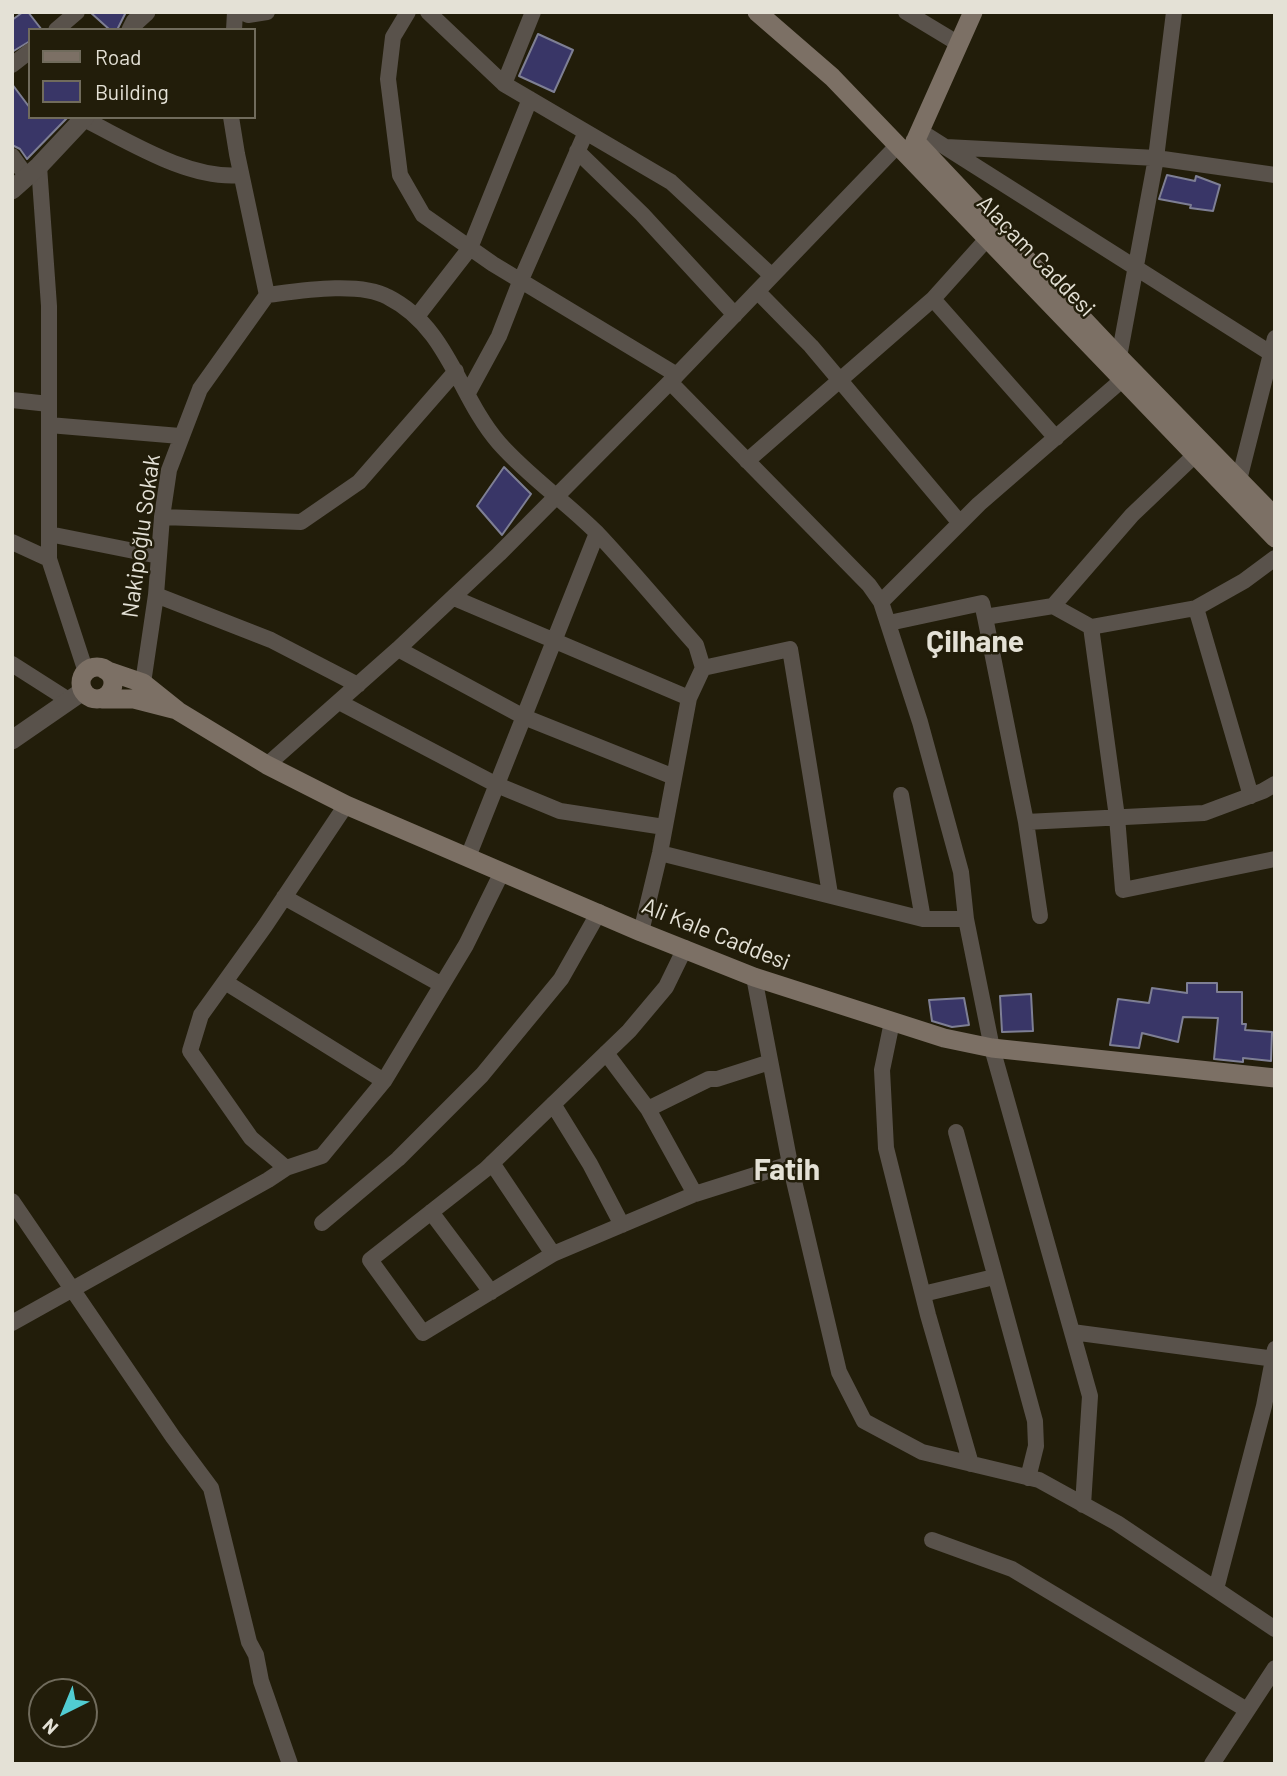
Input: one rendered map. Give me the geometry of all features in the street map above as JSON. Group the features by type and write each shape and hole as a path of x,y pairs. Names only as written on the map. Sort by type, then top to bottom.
{"main road":[{"name":"Alaçam Caddesi","path":"757,12 910,144 1275,517"},
{"path":"910,144 973,12"},
{"name":"Alaçam Caddesi","path":"910,144 986,240 1275,538"},
{"path":"111,677 113,687 102,699 92,698 86,684 111,677"},
{"name":"Ali Kale Caddesi","path":"86,684 143,682 178,711 267,765 346,805 641,932 754,977 944,1038 992,1048 1275,1078"},
{"name":"Ali Kale Caddesi","path":"102,699 134,699 178,711"}],"street":[{"path":"58,28 77,12"},
{"path":"132,28 146,12"},
{"path":"241,12 248,15 267,12"},
{"path":"408,12 393,37 388,79 400,174 423,215 520,282 673,379 747,461 869,585 881,602 920,722 961,872 966,919 992,1048 1090,1396 1083,1505"},
{"path":"428,12 504,83 671,182 772,276"},
{"path":"504,83 533,12"},
{"path":"906,12 959,44"},
{"path":"1119,357 1156,158 1174,12"},
{"path":"12,65 28,53"},
{"path":"418,315 470,248 530,99"},
{"path":"26,177 83,119"},
{"path":"86,119 158,155 203,173 242,175"},
{"path":"232,119 267,295 321,288 351,289 385,295 418,315 456,371 485,426 501,446 597,533 696,645 703,668 689,698 660,853 641,932"},
{"path":"468,393 499,336 586,132"},
{"path":"267,765 454,598 772,276 910,144 1156,158 1275,175"},
{"path":"945,147 1136,269 1274,349 1239,480"},
{"path":"577,150 642,214 735,315"},
{"path":"12,156 26,177 49,306 49,559 86,684"},
{"path":"747,461 933,299 986,240"},
{"path":"758,292 811,346 960,523"},
{"name":"Nakipoğlu Sokak","path":"143,682 156,595 162,517 169,470 200,390 267,295"},
{"path":"933,299 1056,438"},
{"path":"162,517 301,522 359,481 456,371"},
{"path":"881,602 960,523 1122,380"},
{"path":"12,400 49,404"},
{"path":"49,425 180,436"},
{"path":"1053,606 1132,515 1195,455"},
{"path":"468,857 597,533"},
{"path":"49,534 159,556"},
{"path":"12,542 49,559"},
{"path":"985,617 1053,606 1091,627 1196,608 1244,581 1275,558"},
{"path":"156,595 271,640 358,685"},
{"path":"454,598 689,698"},
{"path":"889,623 982,603 1026,822 1040,916"},
{"path":"1196,608 1251,796"},
{"path":"1091,627 1117,817 1123,890 1275,859"},
{"path":"398,649 524,717 674,777"},
{"path":"703,668 790,649 830,894"},
{"path":"12,664 86,684"},
{"path":"12,740 86,684"},
{"path":"339,702 497,785 559,811 664,827"},
{"path":"1026,822 1204,813 1275,784"},
{"path":"901,795 923,919"},
{"path":"286,1168 251,1139 190,1051 201,1015 346,805"},
{"path":"660,853 923,919 966,919"},
{"path":"12,1324 286,1168 322,1156 384,1081 466,945 502,872"},
{"path":"284,897 442,985"},
{"path":"322,1223 398,1159 482,1075 561,979 599,912"},
{"path":"685,948 666,986 629,1031 492,1163 370,1260 423,1333 553,1254 695,1194 790,1164"},
{"path":"754,977 790,1164 839,1372 864,1421 922,1452 1039,1480 1117,1524 1275,1629"},
{"path":"225,982 384,1081"},
{"path":"892,1022 882,1070 886,1148 923,1294 971,1464"},
{"path":"606,1053 648,1109 695,1194"},
{"path":"648,1109 709,1079 717,1079 771,1062"},
{"path":"553,1104 590,1164 622,1225"},
{"path":"956,1132 1035,1421 1035,1446 1028,1478"},
{"path":"492,1163 553,1254"},
{"path":"12,1201 173,1437 211,1488 249,1642 256,1655 261,1681 290,1764"},
{"path":"431,1212 491,1292"},
{"path":"923,1294 994,1277"},
{"path":"1072,1332 1274,1356 1264,1406 1216,1589"},
{"path":"932,1540 1013,1569 1247,1710"},
{"path":"1212,1764 1275,1668"}],"building":[{"path":"23,12 28,12 40,28 28,28 28,42 12,52 12,20"},
{"path":"90,12 126,12 118,28 108,28"},
{"path":"538,34 573,50 554,92 519,76"},
{"path":"12,84 28,105 28,119 66,119 27,159 20,149 12,145"},
{"path":"1167,175 1195,181 1196,176 1220,185 1213,211 1159,199"},
{"path":"504,467 531,494 502,535 477,506"},
{"path":"1187,983 1217,983 1217,992 1242,992 1242,1024 1246,1024 1245,1030 1272,1032 1271,1061 1214,1059 1218,1018 1183,1017 1178,1042 1142,1033 1139,1048 1110,1045 1118,999 1149,1003 1152,988 1187,993"},
{"path":"1031,994 1033,1031 1002,1032 1000,996"},
{"path":"964,998 969,1025 952,1027 932,1021 929,1000"}],"district":[{"name":"Çilhane","path":"975,642"},
{"name":"Fatih","path":"787,1170"}]}
